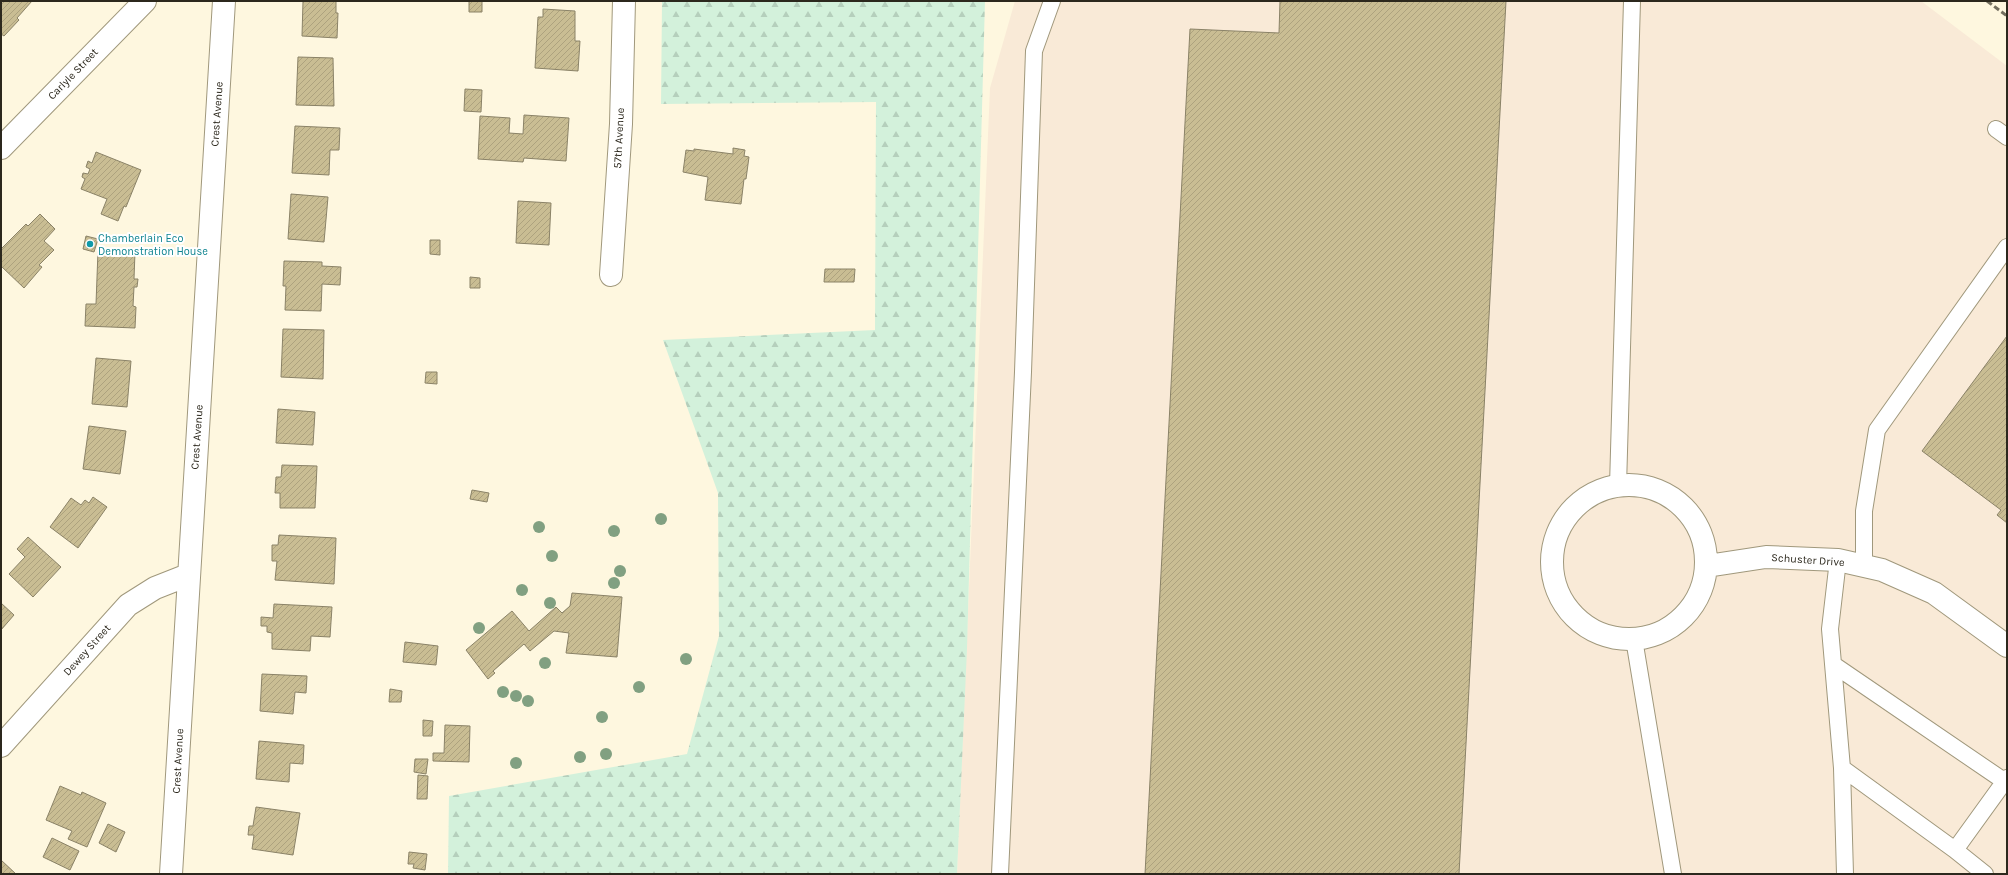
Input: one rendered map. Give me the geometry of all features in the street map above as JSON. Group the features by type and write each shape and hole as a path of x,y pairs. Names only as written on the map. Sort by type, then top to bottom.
{"street":[{"name":"Carlyle Street","path":"1,148 144,1"},
{"name":"Crest Avenue","path":"171,874 224,1"},
{"name":"57th Avenue","path":"611,275 621,124 624,1"},
{"path":"1618,486 1645,486 1678,502 1695,521 1704,542 1707,566 1699,595 1680,620 1656,635 1634,639 1613,638 1593,630 1576,618 1560,596 1553,575 1553,550 1560,527 1571,511 1586,498 1602,490 1618,486"},
{"name":"Schuster Drive","path":"1707,566 1766,557 1838,560 1882,570 1934,593 2007,646"},
{"name":"Dewey Street","path":"1,746 128,605 155,588 188,575"}],"lane":[{"path":"1000,874 1022,380 1034,51 1052,1"},
{"path":"1618,486 1632,1"},
{"path":"1864,566 1864,511 1877,430 2007,247"},
{"path":"1838,560 1830,630 1842,768 1845,874"},
{"path":"1634,639 1673,874"},
{"path":"1834,665 2006,781 1955,850"},
{"path":"1842,768 1955,850 1985,874"}],"shaded area":[{"path":"1015,1 1921,1 2007,66 2007,874 957,874 990,88"}],"green space":[{"path":"662,1 985,1 967,649 957,874 448,874 449,796 687,754 719,636 718,493 663,340 875,330 876,102 661,104"}],"building":[{"path":"1,1 32,1 17,18 19,20 4,36 1,34"},
{"path":"303,1 336,1 336,13 338,13 337,38 302,36"},
{"path":"469,1 482,1 482,12 469,12"},
{"path":"1280,1 1506,1 1459,874 1145,874 1190,29 1279,33"},
{"path":"543,9 575,11 575,41 580,41 578,71 535,68 538,17 543,17"},
{"path":"298,57 333,58 334,106 296,105"},
{"path":"465,89 482,90 481,112 464,111"},
{"path":"524,115 569,118 566,161 524,158 523,162 478,159 480,116 510,118 509,133 523,134"},
{"path":"295,126 340,128 339,150 330,150 329,175 292,173"},
{"path":"733,148 745,150 744,156 749,157 746,179 744,179 741,204 705,200 708,177 683,172 686,150 694,151 694,149 733,154"},
{"path":"96,152 141,170 126,207 124,206 118,221 101,214 107,199 81,189 85,179 82,177 83,173 88,174 90,169 86,167 88,161 92,163"},
{"path":"291,194 328,197 324,242 288,239"},
{"path":"518,201 551,203 549,245 516,243"},
{"path":"40,214 55,229 44,241 54,250 39,265 42,267 24,288 1,266 1,249 26,224 28,226"},
{"name":"Chamberlain Eco Demonstration House","path":"86,236 98,239 94,252 83,249"},
{"path":"430,240 440,240 440,255 430,254"},
{"path":"98,251 135,252 134,279 138,279 137,287 134,287 133,306 136,307 135,328 85,326 86,304 96,304"},
{"path":"284,261 322,262 322,266 341,267 340,285 322,284 321,311 285,310 286,286 283,286"},
{"path":"825,269 855,269 854,282 824,282"},
{"path":"470,277 480,278 480,288 470,288"},
{"path":"283,329 324,330 323,379 281,377"},
{"path":"2007,336 2007,523 1997,515 2001,510 1922,451"},
{"path":"96,358 131,361 127,407 92,404"},
{"path":"426,372 437,372 437,384 425,383"},
{"path":"278,409 315,412 313,445 276,443"},
{"path":"89,426 126,431 120,474 83,469"},
{"path":"282,465 317,466 315,508 280,508 280,493 275,493 276,477 281,477"},
{"path":"472,490 489,493 487,502 470,499"},
{"path":"93,497 107,507 78,548 50,527 71,498 81,505 85,500 89,503"},
{"path":"279,535 336,538 334,584 275,580 277,561 272,561 272,545 278,545"},
{"path":"28,537 61,567 33,597 9,574 25,557 17,549"},
{"path":"572,593 622,597 617,657 566,653 569,633 554,631 530,651 524,644 493,671 495,673 488,679 466,650 512,611 529,631 556,607 562,613 570,606"},
{"path":"1,603 14,615 1,630"},
{"path":"274,604 332,607 330,637 311,636 310,651 272,649 272,633 267,632 267,626 261,626 261,617 273,618"},
{"path":"405,642 438,646 436,665 403,662"},
{"path":"262,674 307,676 306,693 295,692 293,714 260,711"},
{"path":"390,689 402,691 401,702 389,702"},
{"path":"423,720 433,721 432,736 423,736"},
{"path":"445,725 470,726 469,762 433,761 433,753 444,753"},
{"path":"259,741 304,745 303,764 290,763 289,782 256,779"},
{"path":"415,759 428,759 426,774 414,772"},
{"path":"418,775 428,776 427,799 417,799"},
{"path":"60,786 81,795 82,792 106,803 87,847 68,839 72,831 46,820"},
{"path":"256,807 300,813 293,855 252,849 254,835 248,835 249,826 253,826"},
{"path":"108,824 125,832 116,852 99,843"},
{"path":"52,838 79,851 70,870 43,857"},
{"path":"409,852 427,854 425,870 413,868 414,864 408,864"},
{"path":"1,860 16,874 1,874"}],"railway":[{"path":"1987,1 2007,16"}],"place":[{"name":"Chamberlain Eco Demonstration House","path":"90,244"}]}
